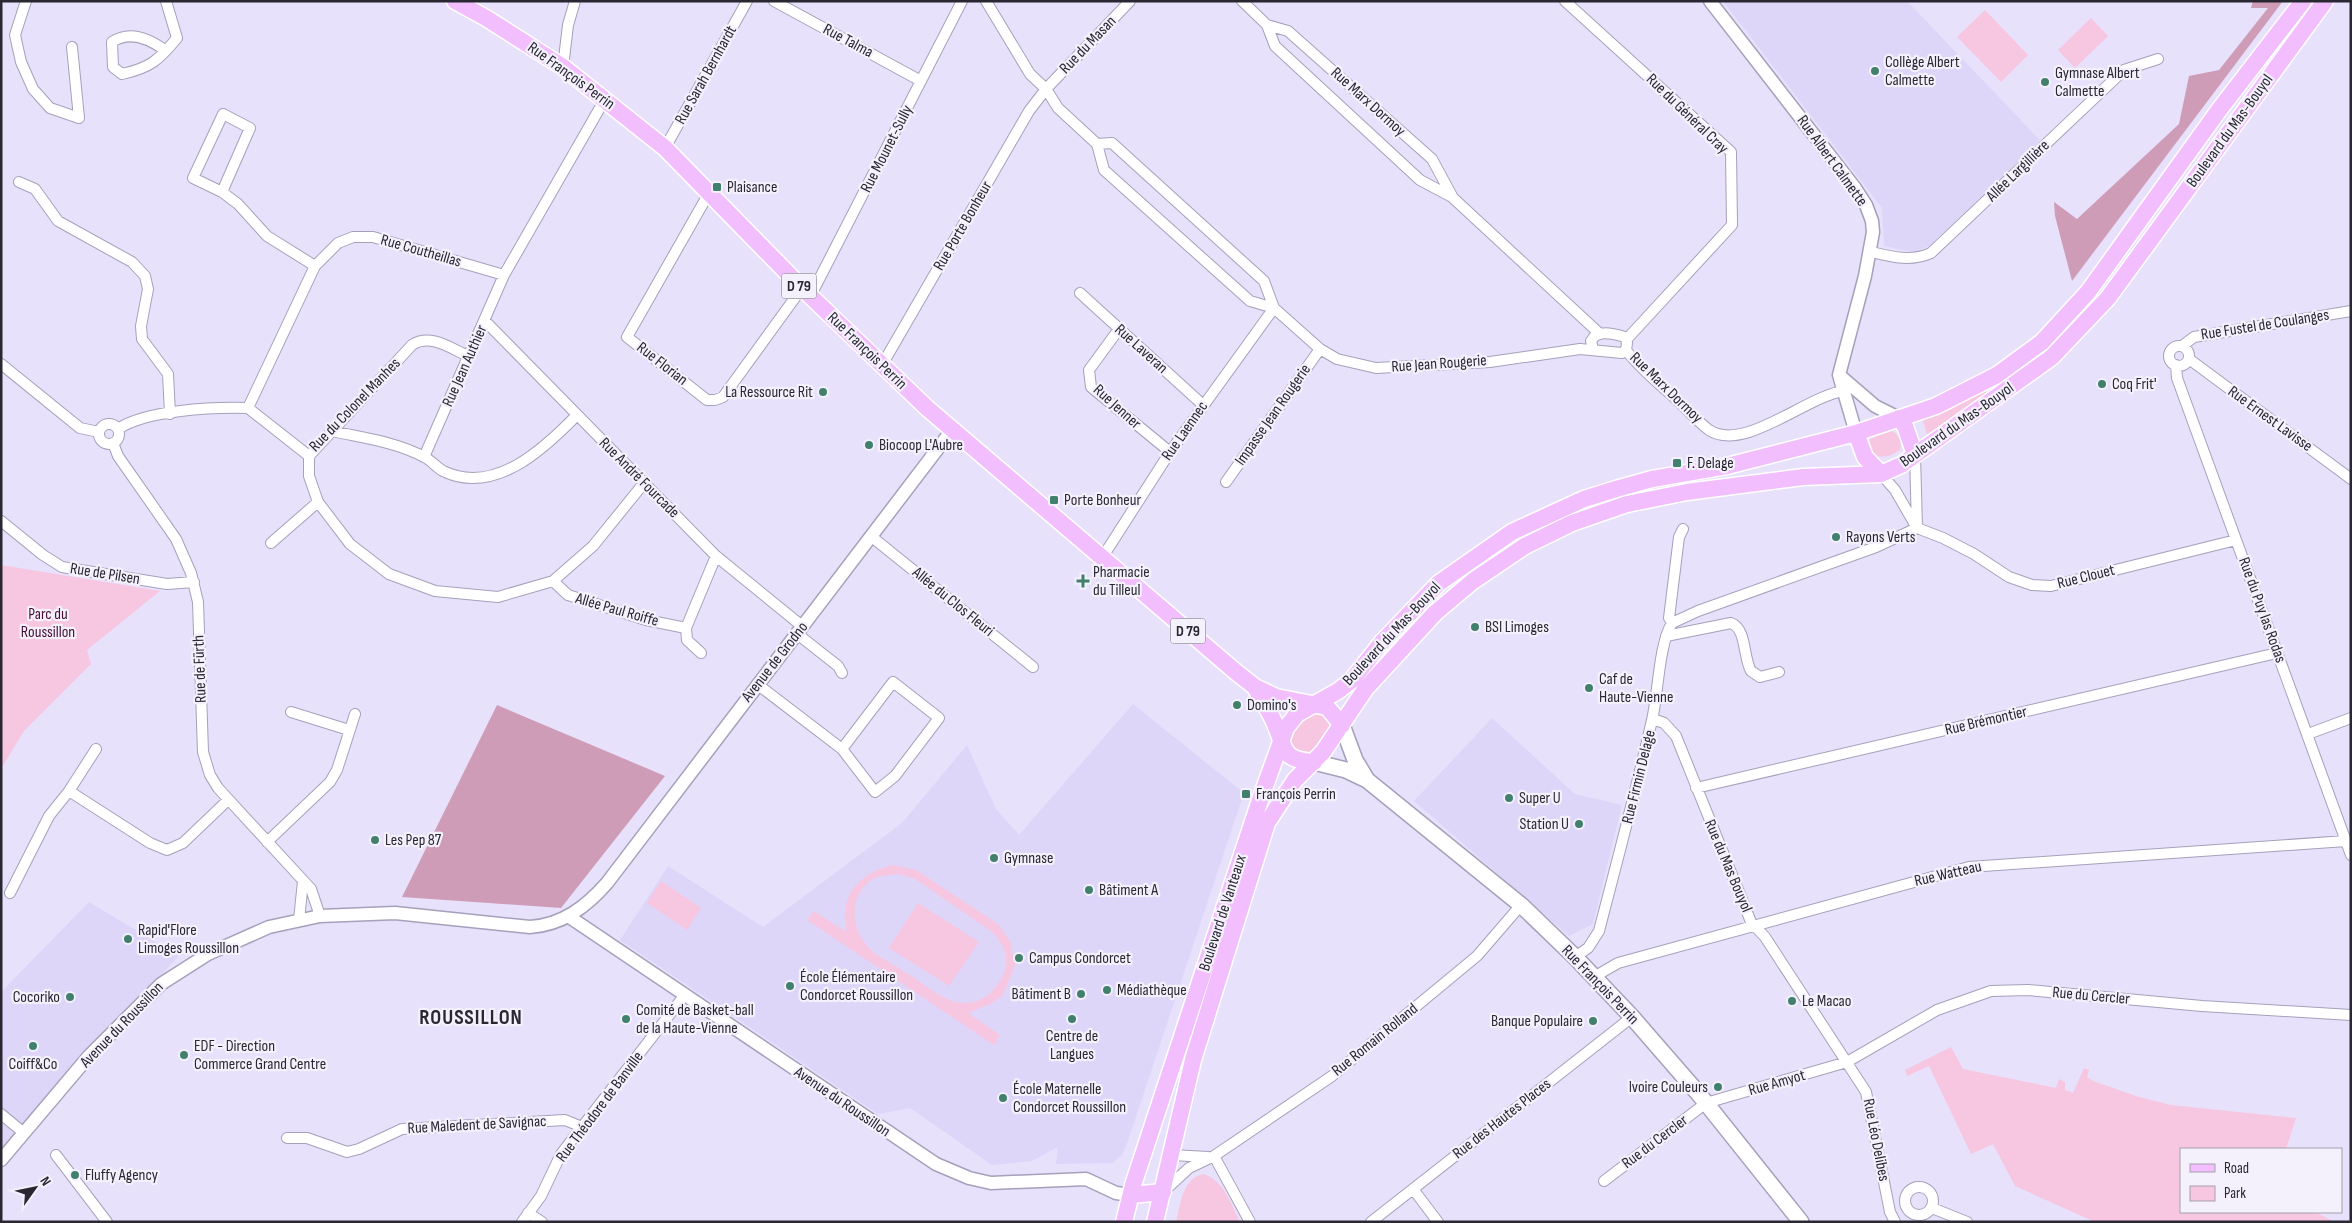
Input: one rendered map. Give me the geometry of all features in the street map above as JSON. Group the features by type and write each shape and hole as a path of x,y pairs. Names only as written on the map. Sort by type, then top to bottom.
{"main road":[{"name":"Rue François Perrin","path":"455,1 486,18 563,67 665,148 806,292 952,430 1255,687 1276,697 1327,707 1342,725 1355,760 1367,780"},
{"name":"Boulevard du Mas-Bouyol","path":"1315,704 1338,691 1352,680 1388,635 1439,583 1512,532 1584,499 1616,489 1652,479 1727,466 1902,422 1997,375 2042,342 2088,292 2219,110 2303,1"},
{"name":"Boulevard du Mas-Bouyol","path":"1342,725 1366,688 1435,612 1496,564 1525,546 1572,523 1627,504 1687,492 1803,477 1881,474 1915,455 2052,357 2080,330 2108,298 2325,1"},
{"path":"1902,422 1915,455"},
{"name":"Rue Albert Calmette","path":"1856,433 1864,457 1881,474"},
{"name":"Rue François Perrin","path":"1255,687 1275,724 1280,744 1289,756 1295,760 1314,762 1346,770 1367,780 1521,905 1575,957 1632,1017 1706,1103 1802,1222"},
{"name":"Boulevard de Vanteaux","path":"1155,1222 1163,1192 1156,1160 1220,923 1286,728 1297,714 1315,704"},
{"name":"Boulevard de Vanteaux","path":"1124,1222 1156,1160 1204,1022 1267,823 1295,780 1314,762 1342,725"},
{"path":"1139,1194 1163,1192"}],"street":[{"path":"26,1 15,35 21,62 33,89 50,108 79,118 72,47"},
{"path":"166,1 177,38 166,51 143,70 122,74 113,67 112,42 120,37 144,38 166,51"},
{"name":"Rue Sarah Bernhardt","path":"665,148 747,1"},
{"name":"Rue Talma","path":"774,1 922,81"},
{"name":"Rue Mounet-Sully","path":"806,292 922,81 962,1"},
{"name":"Rue Jean Rougerie","path":"986,1 1030,74 1046,89 1058,108 1096,144 1104,170 1250,301 1274,308 1320,349 1337,359 1376,368 1490,362 1593,348 1625,348"},
{"name":"Rue du Masan","path":"1046,89 1130,1"},
{"name":"Rue Marx Dormoy","path":"1242,1 1267,25 1275,46 1281,52 1420,180 1452,197 1600,334"},
{"name":"Rue du Général Cray","path":"1565,1 1731,152 1732,225 1625,348"},
{"name":"Rue Albert Calmette","path":"1710,1 1866,205 1872,221 1871,252 1840,374 1856,433"},
{"path":"563,67 570,3"},
{"name":"Rue Marx Dormoy","path":"1267,25 1288,31 1432,159 1452,197"},
{"name":"Allée Largillière","path":"1871,252 1892,257 1917,259 1931,253 2124,70 2158,59"},
{"name":"Rue Porte Bonheur","path":"882,365 1029,111 1046,89"},
{"path":"504,275 605,99"},
{"path":"222,192 250,128 223,114 193,178 222,192 238,204 267,236 315,266"},
{"name":"Rue Jean Rougerie","path":"1096,144 1112,143 1264,281 1274,308"},
{"path":"18,182 35,189 58,221 132,262 145,276 148,289 140,326 142,339 168,374 170,414"},
{"name":"Rue Florian","path":"709,193 627,337 706,400 715,400 723,397 806,292"},
{"name":"Rue Coutheillas","path":"248,408 315,266 338,243 354,237 373,237 504,275"},
{"name":"Rue Jean Authier","path":"424,457 504,275"},
{"name":"Rue Laveran","path":"1080,293 1203,405"},
{"name":"Rue Laennec","path":"1102,558 1170,452 1274,308"},
{"name":"Rue Fustel de Coulanges","path":"2182,346 2194,337 2351,311"},
{"name":"Rue André Fourcade","path":"485,321 716,556 838,666 842,674"},
{"name":"Rue Jenner","path":"1119,329 1089,370 1091,387 1170,452"},
{"path":"1593,348 1591,341 1593,336 1600,334 1625,338 1625,348"},
{"name":"Rue du Colonel Manhes","path":"248,408 310,456 412,345 419,340 430,340 468,356"},
{"path":"2182,346 2187,350 2189,360 2182,366 2176,365 2171,362 2169,353 2173,348 2182,346"},
{"name":"Rue Marx Dormoy","path":"1625,348 1636,363 1710,430 1732,436 1760,428 1826,394 1844,391"},
{"name":"Impasse Jean Rougerie","path":"1226,482 1320,349"},
{"name":"Rue Ernest Lavisse","path":"2189,360 2351,479"},
{"path":"1,364 80,428 91,432 99,432 105,425 110,424 118,429"},
{"name":"Rue du Puy las Rodas","path":"2176,365 2177,378 2351,855"},
{"path":"1840,374 1876,406 1902,422"},
{"path":"118,429 131,421 207,407 248,408"},
{"path":"332,432 381,441 424,457 442,471 472,479 514,469 542,449 577,415"},
{"path":"99,432 103,442 113,444 118,437 118,429"},
{"name":"Avenue de Grodno","path":"598,894 952,430"},
{"name":"Rue de Fürth","path":"113,444 118,456 176,539 194,582 198,602 203,752 210,774 228,800 310,889 320,916"},
{"path":"1915,455 1917,528"},
{"path":"310,456 309,476 318,502 350,544 381,568 389,574 435,591 498,597 553,581 593,546 644,483"},
{"path":"1881,474 1895,490 1917,528"},
{"path":"271,543 318,502"},
{"name":"Rue de Pilsen","path":"1,521 42,555 62,567 167,584 194,582"},
{"path":"1672,623 1876,547 1917,528"},
{"name":"Rue Clouet","path":"1917,528 1967,550 2009,577 2032,585 2052,586 2236,540"},
{"name":"Rue Firmin Delage","path":"1575,957 1588,948 1599,932 1653,719 1666,636 1672,623 1669,618 1670,609 1679,537 1683,529"},
{"name":"Allée du Clos Fleuri","path":"872,537 1033,667"},
{"path":"701,653 687,640 686,628 716,556"},
{"name":"Allée Paul Roiffe","path":"553,581 568,595 646,620 686,628"},
{"path":"1666,636 1731,623 1737,626 1740,633 1750,671 1760,676 1779,672"},
{"name":"Rue Brémontier","path":"1696,788 2277,653"},
{"path":"757,684 842,750 875,792 895,776 939,718 893,682 842,750"},
{"path":"291,712 349,730"},
{"path":"268,842 330,782 337,770 355,714"},
{"path":"2308,734 2351,718"},
{"name":"Rue du Mas Bouyol","path":"1653,719 1672,729 1751,922 1756,926 1847,1062"},
{"path":"10,893 49,816 69,791 96,749"},
{"path":"69,791 150,843 168,850 183,843 228,800"},
{"name":"Rue Watteau","path":"1594,977 1618,963 1969,867 2346,841"},
{"path":"299,920 303,881"},
{"name":"Avenue du Roussillon","path":"1,1160 89,1056 161,984 208,954 269,927 320,916 395,913 530,927 549,924 568,916 598,894"},
{"name":"Rue Romain Rolland","path":"1163,1192 1189,1168 1214,1156 1332,1076 1477,956 1521,905"},
{"name":"Avenue du Roussillon","path":"568,916 684,996 936,1164 952,1172 991,1183 1086,1179 1116,1193 1139,1194"},
{"name":"Rue du Cercler","path":"1847,1062 1937,1010 1991,991 2028,990 2202,1006 2351,1015"},
{"name":"Rue Théodore de Banville","path":"525,1217 541,1196 561,1154 684,996"},
{"name":"Rue des Hautes Places","path":"1371,1222 1632,1017"},
{"name":"Rue Amyot","path":"1706,1103 1847,1062"},
{"name":"Rue Léo Delibes","path":"1847,1062 1866,1092 1890,1212 1895,1222"},
{"name":"Rue du Cercler","path":"1604,1181 1706,1103"},
{"path":"1,1114 24,1133"},
{"name":"Rue Maledent de Savignac","path":"287,1138 306,1138 347,1152 359,1149 402,1129 565,1120 582,1127"},
{"path":"56,1155 106,1222"},
{"path":"1156,1160 1214,1156 1250,1222"},
{"path":"1921,1187 1932,1195 1932,1208 1925,1214 1916,1215 1906,1206 1908,1192 1921,1187"},
{"path":"1413,1189 1438,1222"},
{"path":"1890,1212 1906,1206"},
{"path":"1932,1208 1967,1222"},
{"path":"525,1217 542,1222"}],"shaded area":[{"name":"Collège Albert Calmette","path":"1723,1 1907,1 2040,140 1930,246 1913,252 1884,246 1882,208"},
{"path":"2253,1 2283,1 2072,281 2055,216 2054,202 2077,219 2179,124 2189,76 2219,70 2268,8 2251,8"},
{"name":"Campus Condorcet","path":"1133,704 1244,793 1128,1141 1122,1155 1113,1163 1056,1164 1058,1147 1032,1161 992,1165 910,1108 878,1114 620,940 668,866 763,927 902,823 967,745 996,809 1019,835"},
{"path":"497,705 665,776 561,908 402,897"},
{"path":"1492,718 1575,794 1622,805 1593,924 1569,936 1414,801"},
{"path":"89,902 179,956 1,1147 1,992"}],"green space":[{"path":"1985,10 2028,55 2001,82 1957,37"},
{"path":"2091,18 2108,36 2075,68 2058,50"},
{"path":"1985,391 1988,395 1928,437 1922,418 1951,408"},
{"path":"1890,430 1896,433 1899,438 1901,443 1900,450 1889,456 1874,457 1870,453 1870,439"},
{"name":"Parc du Roussillon","path":"1,565 160,591 87,650 91,664 24,731 1,769"},
{"path":"1314,712 1324,714 1332,729 1310,754 1299,753 1289,741 1290,734"},
{"path":"893,865 916,870 998,924 1010,941 1015,965 1003,995 992,1003 968,1013 1000,1035 994,1045 807,920 814,911 846,932 846,903 854,887 868,875","holes":["899,874 915,879 991,931 1002,946 1006,957 1003,975 996,987 982,999 963,1003 949,1000 879,956 863,940 855,922 854,912 859,894 865,886 873,879 886,875"]},
{"path":"661,881 701,908 687,930 647,903"},
{"path":"918,903 979,942 949,986 889,948"},
{"path":"1951,1047 1963,1069 2056,1088 2059,1079 2065,1082 2065,1090 2073,1093 2084,1068 2089,1070 2087,1077 2093,1081 2136,1096 2171,1105 2296,1118 2286,1148 2180,1148 2180,1213 2317,1213 2335,1222 2095,1222 2015,1186 1993,1144 1971,1154 1929,1066 1907,1076 1905,1070"},
{"path":"1204,1174 1211,1177 1222,1188 1240,1222 1176,1222 1181,1200 1187,1186 1197,1176"}],"place":[{"name":"Collège Albert Calmette","path":"1875,71"},
{"name":"Gymnase Albert Calmette","path":"2045,82"},
{"name":"Plaisance","path":"717,187"},
{"name":"Coq Frit'","path":"2102,384"},
{"name":"La Ressource Rit","path":"823,392"},
{"name":"Biocoop L'Aubre","path":"869,445"},
{"name":"F. Delage","path":"1677,463"},
{"name":"Porte Bonheur","path":"1054,500"},
{"name":"Rayons Verts","path":"1836,537"},
{"name":"Pharmacie du Tilleul","path":"1083,581"},
{"name":"BSI Limoges","path":"1475,627"},
{"name":"Caf de Haute-Vienne","path":"1589,688"},
{"name":"Domino's","path":"1237,705"},
{"name":"François Perrin","path":"1246,794"},
{"name":"Super U","path":"1509,798"},
{"name":"Station U","path":"1579,824"},
{"name":"Les Pep 87","path":"375,840"},
{"name":"Gymnase","path":"994,858"},
{"name":"Bâtiment A","path":"1089,890"},
{"name":"Rapid'Flore Limoges Roussillon","path":"128,939"},
{"name":"Campus Condorcet","path":"1019,958"},
{"name":"École Élémentaire Condorcet Roussillon","path":"790,986"},
{"name":"Médiathèque","path":"1107,990"},
{"name":"Bâtiment B","path":"1081,994"},
{"name":"Cocoriko","path":"70,997"},
{"name":"Le Macao","path":"1792,1001"},
{"name":"Comité de Basket-ball de la Haute-Vienne","path":"626,1019"},
{"name":"Centre de Langues","path":"1072,1019"},
{"name":"Banque Populaire","path":"1593,1021"},
{"name":"Coiff&Co","path":"33,1046"},
{"name":"EDF - Direction Commerce Grand Centre","path":"184,1055"},
{"name":"Ivoire Couleurs","path":"1718,1087"},
{"name":"École Maternelle Condorcet Roussillon","path":"1003,1098"},
{"name":"Fluffy Agency","path":"75,1175"}],"district":[{"name":"ROUSSILLON","path":"471,1017"}]}
